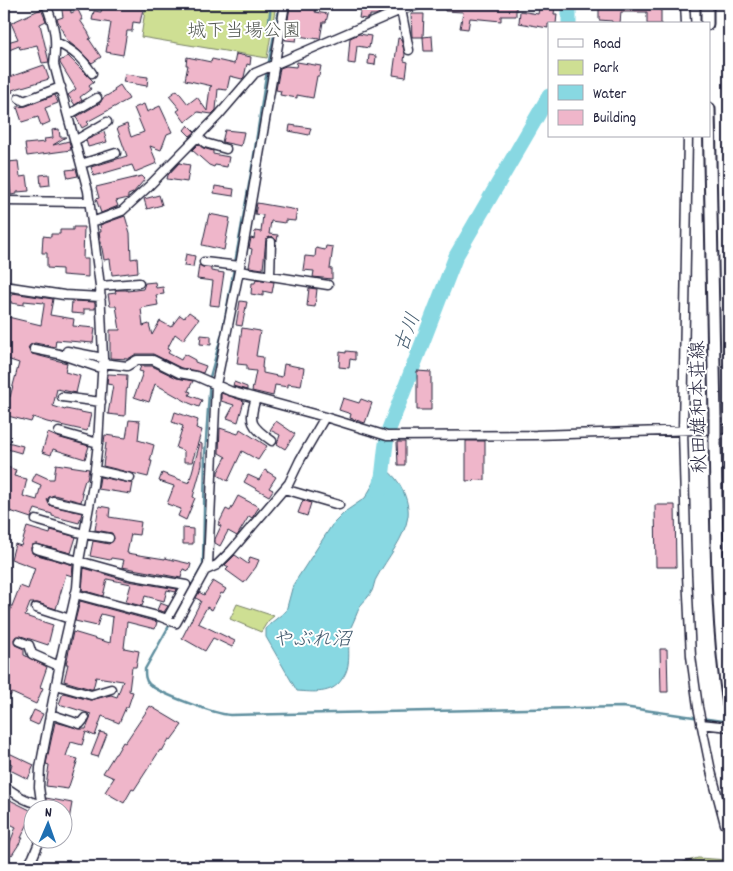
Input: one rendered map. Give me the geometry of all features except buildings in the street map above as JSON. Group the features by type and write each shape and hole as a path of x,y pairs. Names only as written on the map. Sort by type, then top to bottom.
{"main road":[{"path":"706,4 707,22"},
{"name":"秋田雄和本荘線","path":"710,138 717,582 729,704"}],"street":[{"path":"41,798 40,768 75,594 95,470 103,363 101,297 90,202 76,140 54,64 56,42 54,26 46,4"},
{"path":"75,594 176,623 208,565 210,546 212,384 236,267 270,67 285,4"},
{"path":"387,4 400,6 421,4"},
{"path":"685,4 686,22"},
{"path":"92,222 122,211 198,137 255,73 400,6"},
{"path":"400,6 409,50"},
{"path":"56,42 70,48 80,56 92,73"},
{"path":"19,98 24,101 61,87"},
{"path":"68,114 97,98"},
{"path":"76,140 108,122"},
{"path":"198,137 205,143 226,149"},
{"path":"688,138 683,430 691,656 700,720 725,824"},
{"path":"81,164 116,153"},
{"path":"4,201 90,202"},
{"path":"270,276 271,242"},
{"path":"204,262 236,267 270,276 328,285"},
{"path":"100,286 139,283"},
{"path":"4,286 64,295 101,297"},
{"path":"34,349 127,366 137,360 153,360 179,373 196,376 212,384 387,436 729,429"},
{"path":"68,351 103,363"},
{"path":"62,397 101,402"},
{"path":"256,398 251,413 252,422 255,428 272,441"},
{"path":"206,570 217,565 231,552 289,484 300,460 325,417"},
{"path":"59,432 98,443"},
{"path":"95,470 130,478"},
{"path":"284,489 339,505"},
{"path":"53,501 88,510"},
{"path":"36,520 84,534 109,538"},
{"path":"36,549 129,575 186,585 169,620"},
{"path":"36,608 70,619"},
{"path":"19,641 29,645 32,654 59,666"},
{"path":"56,685 90,695 111,688"},
{"path":"50,714 80,724 85,718"},
{"path":"700,720 729,727"},
{"path":"4,786 23,798"},
{"path":"27,867 36,848"}],"green space":[{"name":"城下当場公園","path":"146,4 173,9 175,4 276,4 267,58 141,37"},
{"path":"237,604 274,616 268,621 261,632 230,619"},
{"path":"698,858 729,860 729,867 667,867"}],"water":[{"name":"やぶれ沼","path":"386,470 391,473 403,490 407,503 408,516 403,532 376,579 371,593 360,606 351,627 348,667 342,679 333,688 328,690 316,692 297,691 266,637 266,629 286,611 293,585 332,525 346,511 365,498 375,481"}],"waterway":[{"path":"271,4 268,30 274,36"},
{"path":"280,4 223,330 210,377 205,456 203,565 145,669 149,684 188,703 230,715 623,707 729,722"},
{"name":"古川","path":"569,4 569,22"},
{"name":"古川","path":"379,492 389,429 456,256 548,98"}]}
